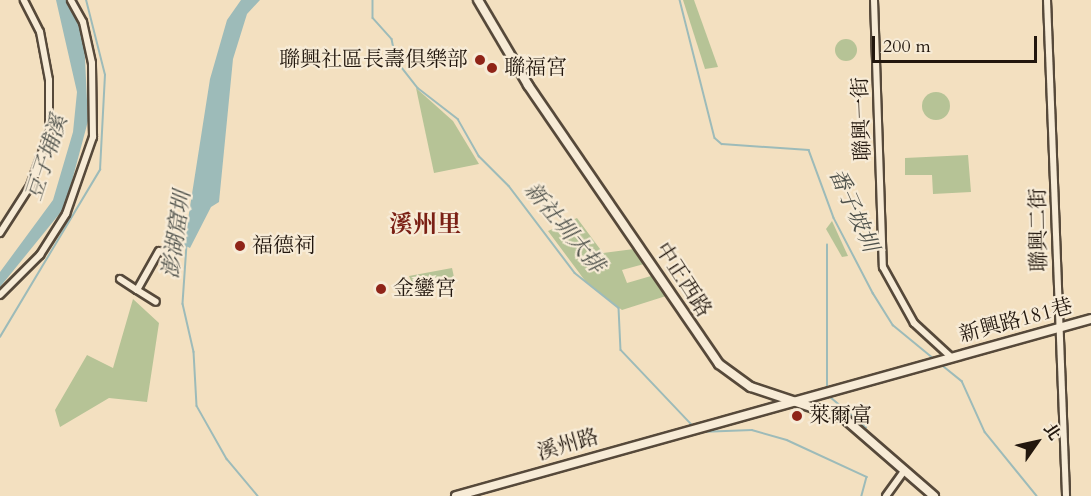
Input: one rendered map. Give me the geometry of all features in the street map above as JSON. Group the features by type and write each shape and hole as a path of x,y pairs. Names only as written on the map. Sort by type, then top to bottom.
{"main road":[{"name":"中正西路","path":"478,0 528,86 711,355 751,387 844,418 934,496"},
{"name":"新興路181巷","path":"792,401 1091,319"},
{"name":"溪州路","path":"456,496 792,401"}],"street":[{"path":"0,232 30,186 49,133 50,80 40,32 24,0"},
{"path":"0,295 40,255 66,214 93,138 92,63 83,22 71,0"},
{"name":"聯興一街","path":"874,0 883,267 914,323 951,357"},
{"name":"聯興二街","path":"1047,0 1066,496"},
{"path":"137,290 159,251"},
{"path":"120,279 156,302"},
{"path":"886,496 905,470"}],"green space":[{"path":"683,0 694,0 718,67 705,69"},
{"path":"846,39 854,42 857,50 854,58 846,61 838,58 835,50 838,42"},
{"path":"416,88 453,121 479,164 434,173"},
{"path":"936,92 946,96 950,106 946,116 936,120 926,116 922,106 926,96"},
{"path":"968,155 971,192 933,194 932,175 905,175 905,158"},
{"path":"577,218 603,253 634,249 644,264 622,270 627,283 651,276 666,296 622,310 586,282 548,231"},
{"path":"832,221 848,256 842,257 826,229"},
{"path":"452,268 454,277 414,287 409,276"},
{"path":"133,299 159,323 147,402 109,398 60,427 55,410 87,355 113,368"}],"water":[{"name":"豆子埔溪","path":"56,0 68,0 84,38 88,121 65,207 0,287 0,272 53,200 73,132 77,92"},
{"path":"241,0 260,0 247,14 233,59 219,202 211,207 190,248 184,245 210,79 227,20"}],"waterway":[{"path":"0,337 100,170 105,75 86,0"},
{"name":"新社圳大排","path":"373,0 373,18 392,39 396,60 418,88 458,119 479,156 509,186 575,273 619,308 621,350 694,427"},
{"name":"番子坡圳","path":"680,0 715,138 722,144 809,150 834,218 873,293 893,325 933,358"},
{"name":"澎湖窟圳","path":"187,245 183,304 194,352 197,406 227,459 258,496"},
{"path":"827,245 827,388"},
{"name":"番子坡圳","path":"942,365 962,381 985,432 1037,496"},
{"path":"828,395 866,427"},
{"name":"新社圳大排","path":"699,432 752,430 787,440 867,477 862,496"}],"place":[{"name":"聯興社區長壽俱樂部","path":"480,60"},
{"name":"聯福宮","path":"492,68"},
{"name":"福德祠","path":"240,246"},
{"name":"金鑾宮","path":"381,289"},
{"name":"萊爾富","path":"797,416"}],"district":[{"name":"溪州里","path":"425,225"}]}
